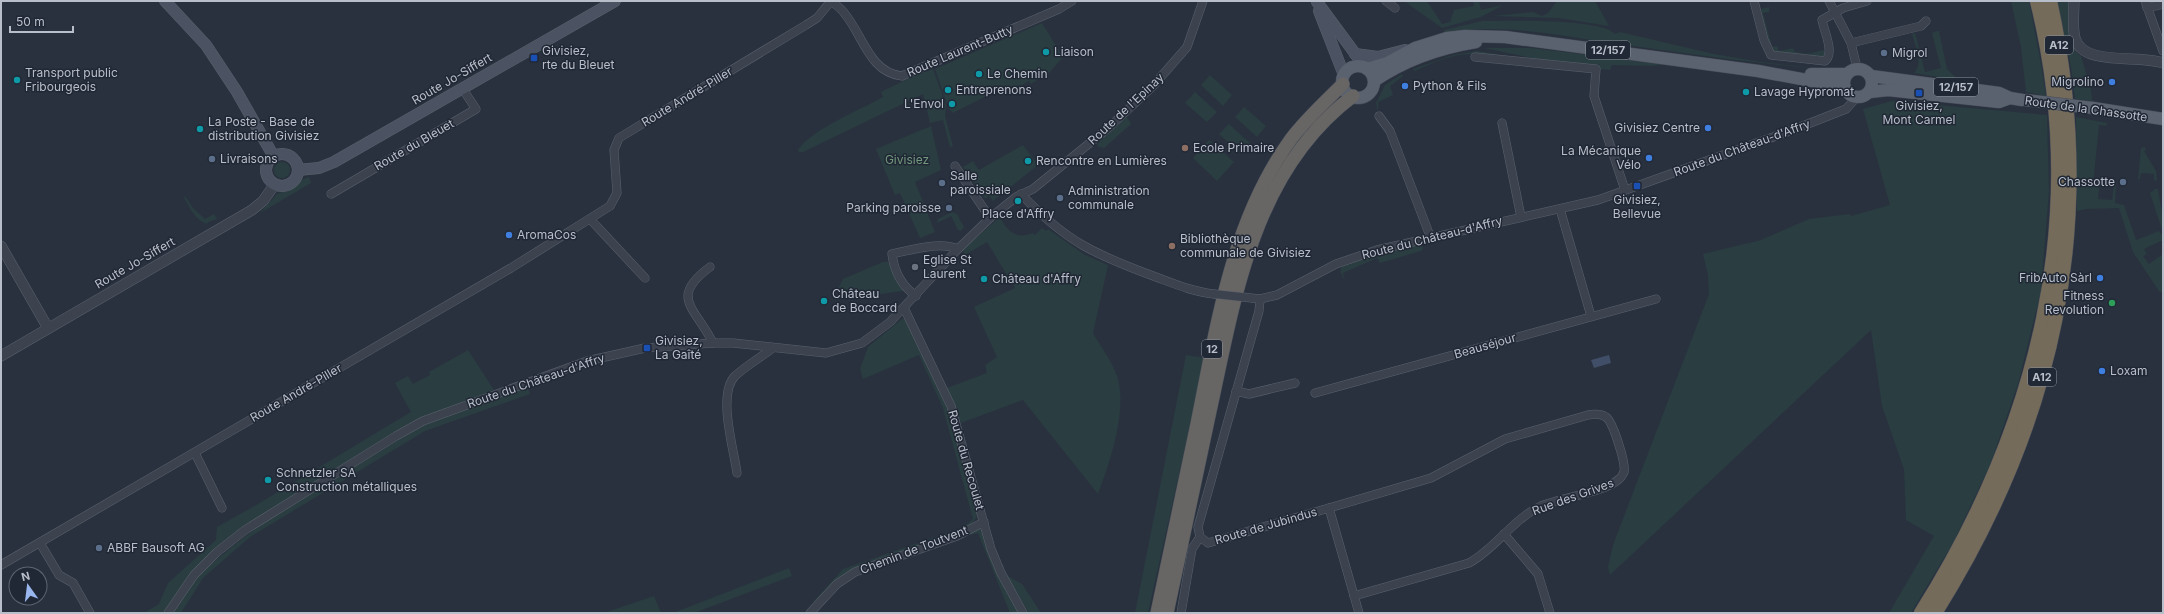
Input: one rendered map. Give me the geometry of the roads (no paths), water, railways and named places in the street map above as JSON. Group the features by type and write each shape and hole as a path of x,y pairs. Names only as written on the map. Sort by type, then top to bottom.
{"highway":[{"name":"A12","path":"1921,613 1970,527 1999,466 2029,380 2045,314 2054,247 2058,158 2050,69 2037,1"},
{"name":"A12","path":"1935,613 1981,533 2010,470 2034,405 2057,316 2068,225 2070,158 2062,67 2050,1"},
{"name":"12","path":"1157,613 1221,306 1237,248 1254,206 1281,154 1301,127 1343,79"},
{"name":"12","path":"1168,613 1233,308 1252,240 1267,202 1290,163 1318,127 1353,96"}],"main road":[{"path":"165,1 206,45 237,92 274,157"},
{"name":"Route Jo-Siffert","path":"298,170 319,168 334,162 615,1"},
{"path":"1317,2 1355,54 1372,74 1374,81"},
{"path":"1317,2 1321,19 1343,79 1345,90 1353,96"},
{"name":"12/157","path":"1416,48 1456,37 1505,37 1562,43 1774,74 1844,87 1849,94 1857,97 1870,92"},
{"name":"12/157","path":"1353,96 1359,97 1367,95 1373,87 1374,81 1399,65 1434,51 1505,37"},
{"path":"1355,54 1378,57 1416,48"},
{"path":"1343,79 1348,70 1354,66 1366,68 1386,63 1416,48"},
{"name":"12/157","path":"1774,74 1846,74 1857,68 1865,70 1871,76"},
{"path":"1844,87 1846,74"},
{"path":"1870,92 1872,87 1871,76"},
{"name":"Route de la Chassotte","path":"1871,76 1999,93 2019,99 2093,108 2163,119"},
{"name":"Route de la Chassotte","path":"1870,92 1888,90 1999,102 2019,99"},
{"path":"284,155 290,156 294,160 298,170 294,180 290,184 280,186 271,181 266,172 269,161 274,157 284,155"}],"street":[{"name":"Route Laurent-Butty","path":"831,1 845,13 880,68 891,75 902,76 1059,9 1072,1"},
{"name":"Route André-Piller","path":"1,565 517,264 610,206 617,193 614,150 619,138 817,18 831,1"},
{"name":"Route de l'Epinay","path":"1021,194 1033,189 1107,129 1162,76 1186,48 1203,1"},
{"path":"1386,1 1395,8"},
{"path":"1754,1 1764,40 1771,55 1825,61 1830,53 1822,20 1835,12 1867,1"},
{"path":"1829,1 1851,43 1857,68"},
{"path":"2074,1 2075,38 2083,52 2094,56 2148,59 2163,63"},
{"path":"2163,4 2146,4 2163,51"},
{"path":"1851,43 1921,26 1926,21"},
{"path":"1475,56 1596,68 1594,96 1625,190"},
{"name":"Route du Bleuet","path":"331,194 476,109 462,88"},
{"name":"Route du Château-d'Affry","path":"1021,194 1046,220 1088,250 1112,261 1181,286 1214,294 1260,299 1278,295 1351,258 1430,236 1598,200 1749,147 1839,112 1851,105 1857,97"},
{"path":"1379,116 1390,130 1430,236"},
{"path":"1502,123 1521,217"},
{"path":"955,166 990,218"},
{"name":"Route Jo-Siffert","path":"1,356 252,210 263,201 275,184"},
{"path":"916,296 904,284 894,268 892,254 928,247 952,246 958,249 990,218 1021,194"},
{"path":"1560,209 1591,316"},
{"path":"590,219 645,278"},
{"path":"1,246 48,328"},
{"name":"Route du Château-d'Affry","path":"168,613 194,575 217,552 245,530 396,436 423,421 588,361 645,348 713,343 814,353 837,352 862,343 880,331 916,296 958,249"},
{"path":"710,267 698,276 689,287 688,300 690,307 705,327 713,343"},
{"name":"Route de Jubindus","path":"1260,299 1198,527 1200,537 1208,543 1329,508 1358,613"},
{"name":"Beauséjour","path":"1315,394 1656,299"},
{"name":"Route du Recoulet","path":"904,308 951,406 984,522 1001,573 1023,613"},
{"path":"737,473 726,411 728,391 734,377 773,348"},
{"path":"1236,391 1249,394 1295,383"},
{"name":"Rue des Grives","path":"1329,508 1431,478 1505,439 1588,415 1598,414 1606,417 1613,429 1623,462 1624,472 1620,479 1613,484 1541,506 1525,515 1481,556 1469,563 1354,596"},
{"path":"194,453 222,508"},
{"name":"Chemin de Toutvent","path":"810,613 837,584 855,572 957,536 984,522"},
{"path":"1504,534 1538,574 1550,613"},
{"path":"1181,613 1192,549 1200,537"},
{"path":"40,543 59,575 73,583 90,613"}],"water":[{"path":"1609,355 1611,363 1594,368 1591,360"}],"place":[{"name":"Liaison","path":"1046,52"},
{"name":"Migrol","path":"1884,53"},
{"name":"Givisiez, rte du Bleuet","path":"534,58"},
{"name":"Le Chemin","path":"979,74"},
{"name":"Transport public Fribourgeois","path":"17,80"},
{"name":"Migrolino","path":"2112,82"},
{"name":"Python & Fils","path":"1405,86"},
{"name":"Entreprenons","path":"948,90"},
{"name":"Lavage Hypromat","path":"1746,92"},
{"name":"Givisiez, Mont Carmel","path":"1919,93"},
{"name":"L'Envol","path":"952,104"},
{"name":"Givisiez Centre","path":"1708,128"},
{"name":"La Poste - Base de distribution Givisiez","path":"200,129"},
{"name":"Ecole Primaire","path":"1185,148"},
{"name":"La Mécanique Vélo","path":"1649,158"},
{"name":"Livraisons","path":"212,159"},
{"name":"Rencontre en Lumières","path":"1028,161"},
{"name":"Chassotte","path":"2123,182"},
{"name":"Salle paroissiale","path":"942,183"},
{"name":"Givisiez, Bellevue","path":"1637,186"},
{"name":"Administration communale","path":"1060,198"},
{"name":"Place d'Affry","path":"1018,201"},
{"name":"Parking paroisse","path":"949,208"},
{"name":"AromaCos","path":"509,235"},
{"name":"Bibliothèque communale de Givisiez","path":"1172,246"},
{"name":"Eglise St Laurent","path":"915,267"},
{"name":"FribAuto Sàrl","path":"2100,278"},
{"name":"Château d'Affry","path":"984,279"},
{"name":"Château de Boccard","path":"824,301"},
{"name":"Fitness Revolution","path":"2112,303"},
{"name":"Givisiez, La Gaîté","path":"647,348"},
{"name":"Loxam","path":"2102,371"},
{"name":"Schnetzler SA Construction métalliques","path":"268,480"},
{"name":"ABBF Bausoft AG","path":"99,548"}],"park label":[{"name":"Givisiez","path":"907,160"}]}
